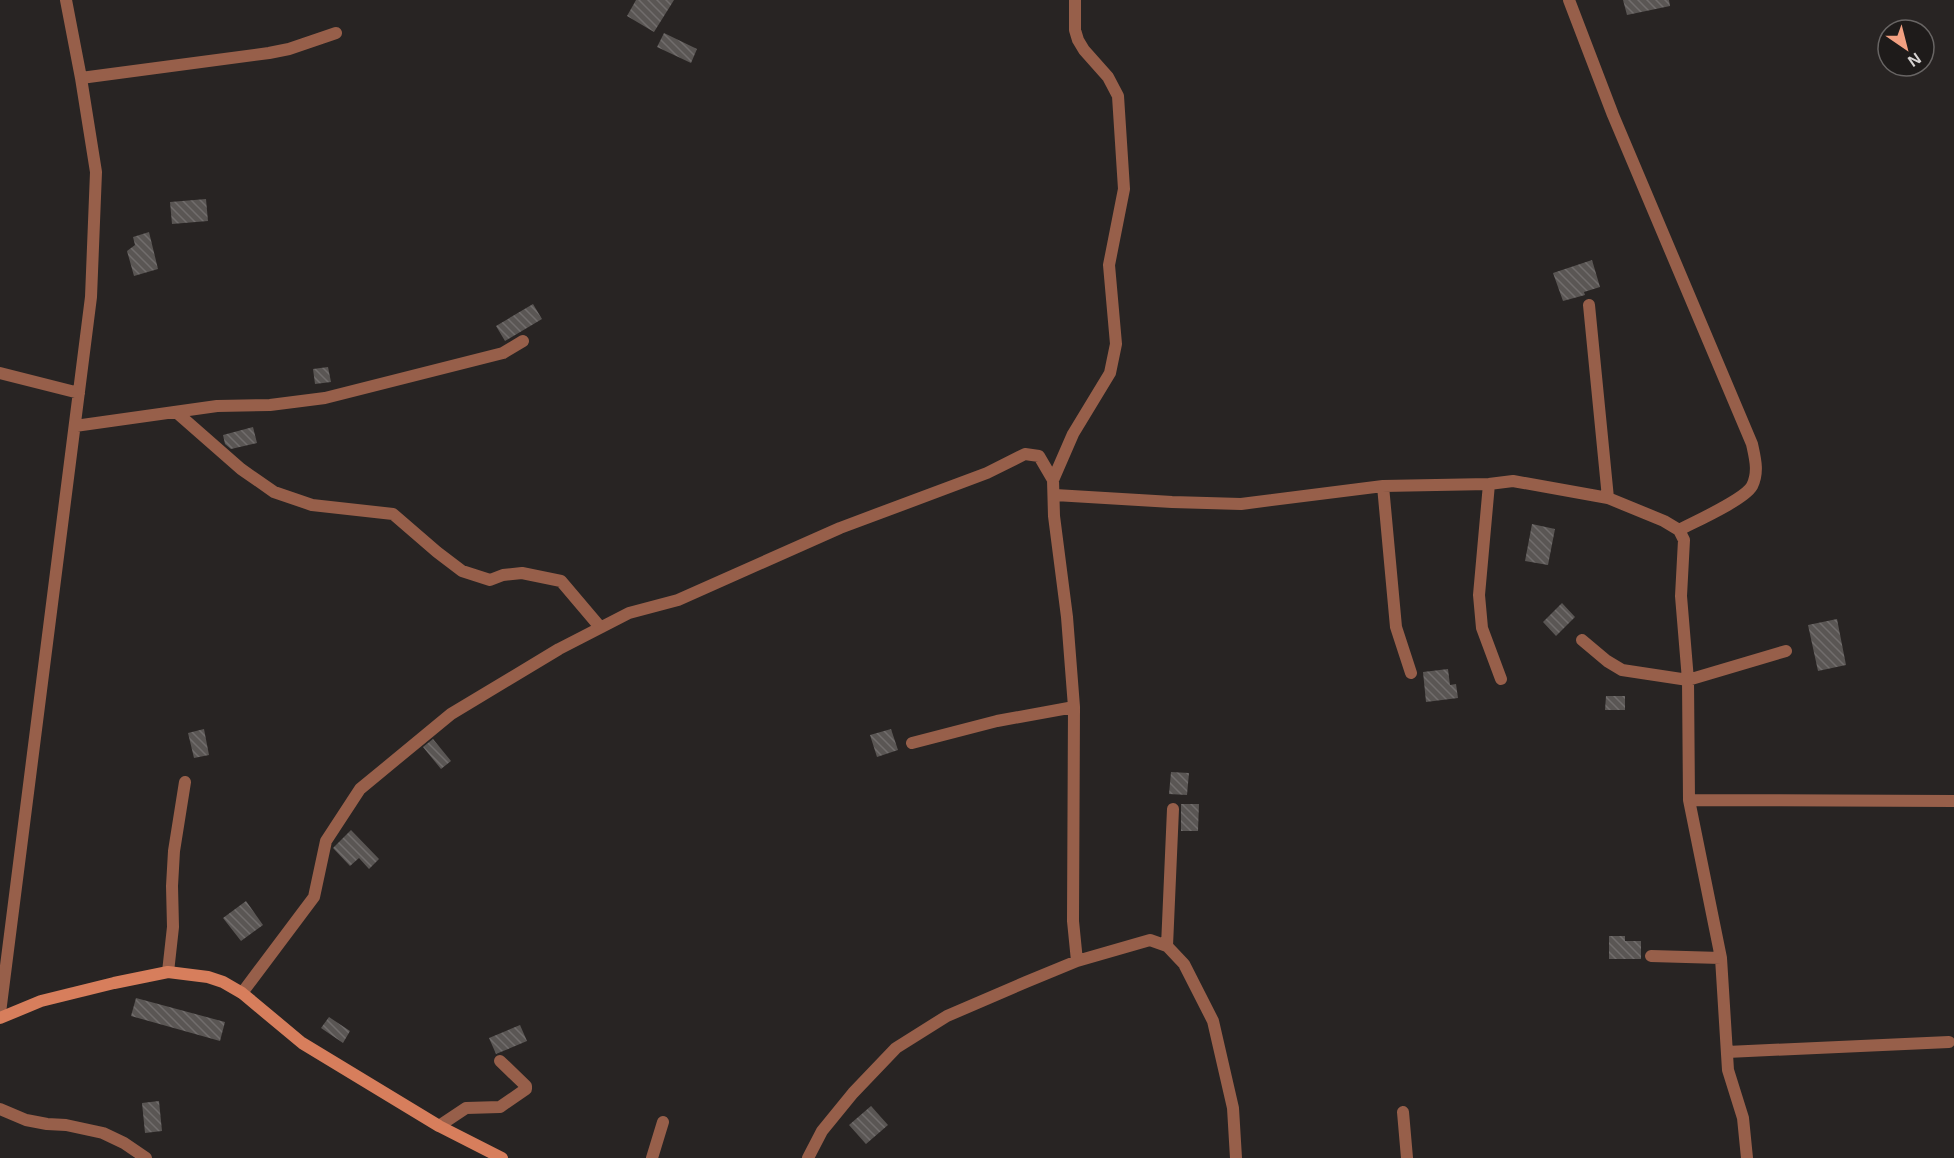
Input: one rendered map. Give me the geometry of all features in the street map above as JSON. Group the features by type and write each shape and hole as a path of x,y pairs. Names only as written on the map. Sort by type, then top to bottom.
{"street":[{"path":"0,1013 91,297 96,172 66,0"},
{"path":"1053,480 1073,434 1110,373 1116,345 1109,265 1124,189 1118,96 1108,77 1078,40 1075,30 1074,0"},
{"path":"1569,0 1613,115 1752,444 1757,466 1752,486 1736,500 1679,530"},
{"path":"81,78 269,53 289,49 336,33"},
{"path":"1589,305 1608,498"},
{"path":"75,426 217,406 270,405 325,398 503,353 523,341"},
{"path":"0,373 79,393"},
{"path":"176,412 241,469 273,492 312,505 393,514 462,571 490,580 502,575 522,573 561,581 600,627"},
{"path":"242,993 314,897 326,842 360,789 451,714 600,627 629,614 678,600 840,528 987,473 1025,454 1040,456 1053,480 1053,516 1067,616 1074,707 1073,921 1077,961"},
{"path":"1054,495 1241,504 1383,486 1489,484 1513,481 1608,498 1664,521 1679,530 1684,540 1681,596 1688,680 1689,800 1721,958 1728,1070 1743,1118 1747,1158"},
{"path":"1489,484 1479,595 1482,628 1501,679"},
{"path":"1383,486 1396,627 1411,673"},
{"path":"1582,640 1622,670 1688,680 1786,651"},
{"path":"912,743 997,721 1074,707"},
{"path":"168,972 173,927 174,851 185,782"},
{"path":"1689,800 1954,801"},
{"path":"1167,946 1173,809"},
{"path":"808,1158 822,1131 853,1093 896,1048 947,1016 1077,961 1150,940 1167,946 1184,964 1213,1021 1233,1108 1236,1158"},
{"path":"1651,956 1721,958"},
{"path":"0,1018 41,1001 168,972 208,976 242,993 302,1043 439,1126 502,1158"},
{"path":"1727,1052 1949,1042"},
{"path":"439,1126 466,1108 500,1107 526,1089 526,1086 500,1060"},
{"path":"0,1109 26,1120 66,1125 102,1133 124,1143 146,1158"},
{"path":"1403,1112 1407,1158"},
{"path":"652,1158 663,1122"}],"building":[{"path":"636,0 674,0 654,32 627,16"},
{"path":"1623,0 1669,0 1670,6 1627,15"},
{"path":"664,33 697,49 691,63 657,47"},
{"path":"206,199 208,221 172,224 170,202"},
{"path":"149,232 158,269 134,276 127,251 135,245 133,237"},
{"path":"1592,260 1600,287 1584,292 1585,295 1563,301 1553,273"},
{"path":"533,304 542,319 505,341 496,326"},
{"path":"328,367 331,382 315,384 313,369"},
{"path":"253,427 257,443 231,449 225,444 223,435"},
{"path":"1532,524 1555,529 1548,565 1525,561"},
{"path":"1562,603 1575,617 1556,636 1543,622"},
{"path":"1837,619 1846,665 1818,671 1808,625"},
{"path":"1448,669 1450,685 1456,684 1458,698 1426,702 1423,672"},
{"path":"1606,696 1625,696 1625,710 1605,710"},
{"path":"204,729 209,755 194,758 188,733"},
{"path":"891,729 898,750 877,757 870,735"},
{"path":"433,739 451,761 441,769 423,747"},
{"path":"1171,772 1189,773 1187,795 1169,794"},
{"path":"1181,804 1199,804 1198,831 1181,831"},
{"path":"351,830 379,859 369,869 359,858 350,866 333,848"},
{"path":"246,901 263,925 241,941 223,918"},
{"path":"1609,936 1625,936 1625,941 1641,941 1641,959 1609,959"},
{"path":"136,998 225,1022 220,1041 131,1016"},
{"path":"329,1017 350,1031 343,1043 321,1028"},
{"path":"520,1025 527,1041 496,1054 489,1038"},
{"path":"159,1101 162,1131 145,1133 142,1103"},
{"path":"871,1106 888,1125 866,1144 849,1125"}]}
